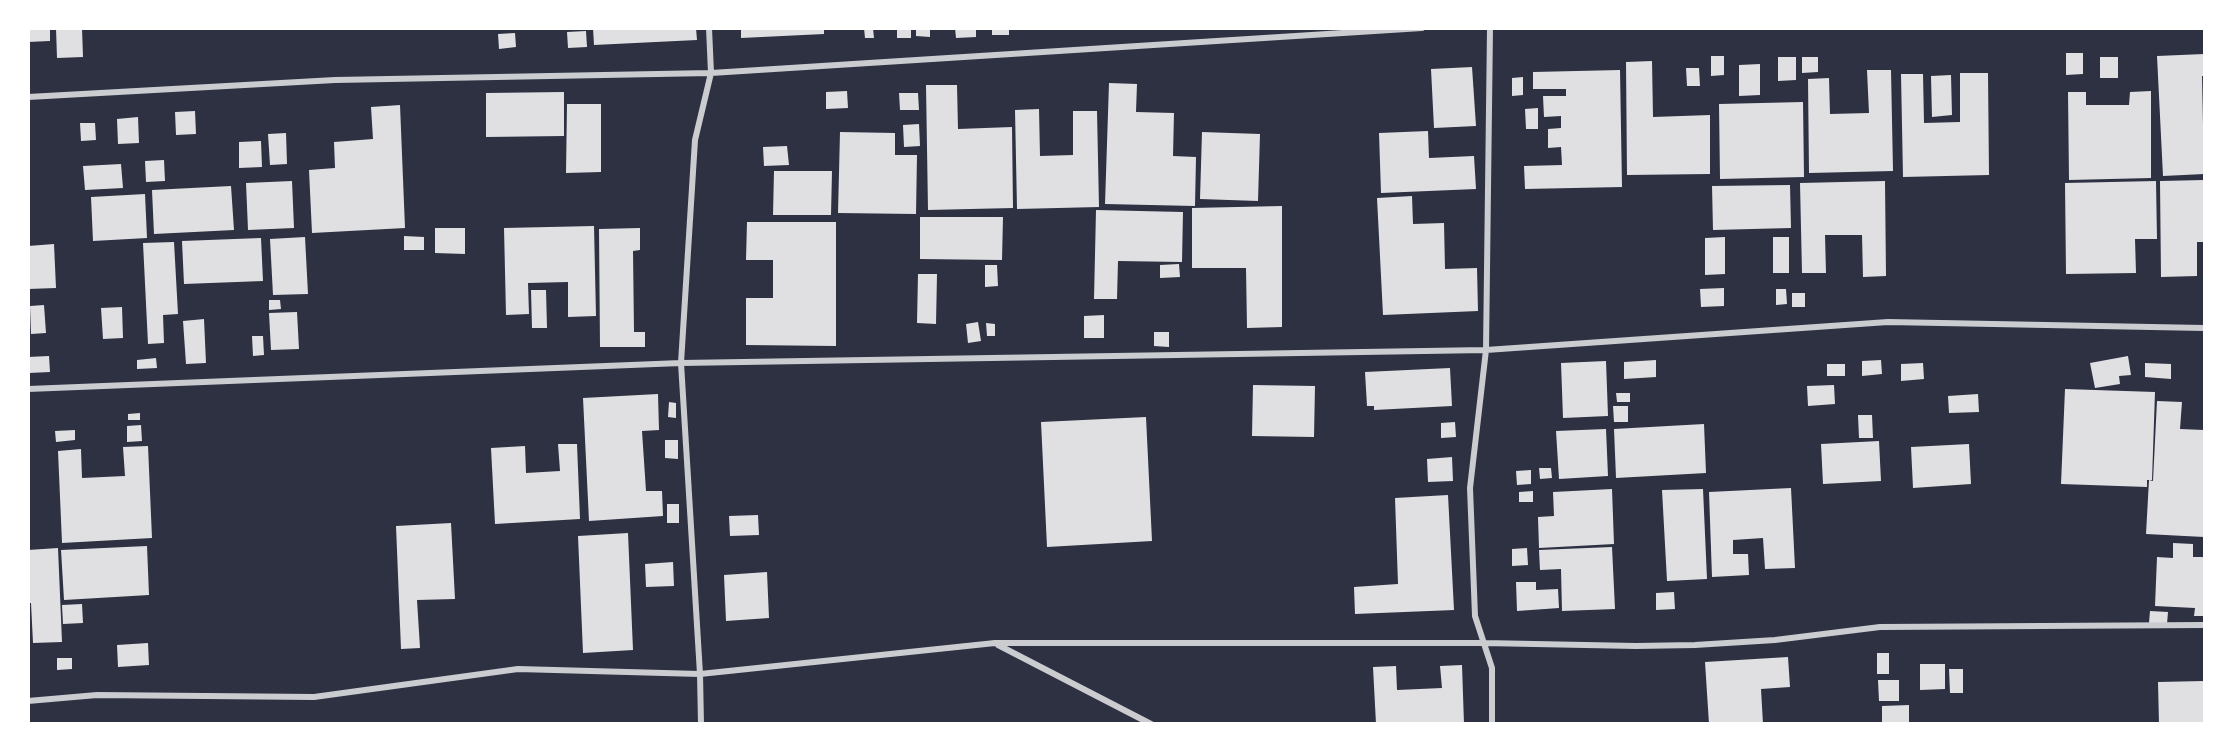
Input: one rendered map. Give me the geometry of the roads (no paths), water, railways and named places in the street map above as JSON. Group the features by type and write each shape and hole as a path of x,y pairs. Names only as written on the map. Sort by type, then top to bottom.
{"street":[{"path":"701,723 681,363 695,140 711,73 709,28"},
{"path":"28,97 335,80 711,73 1422,28"},
{"path":"1490,28 1486,350 1470,488 1475,616 1492,668 1492,723"},
{"path":"28,389 681,363 1486,350 1888,322 2205,328"},
{"path":"28,701 97,695 314,697 518,669 700,674 995,643 1485,643 1636,646 1775,640 1880,627 2205,625"},
{"path":"995,643 1150,723"}]}
